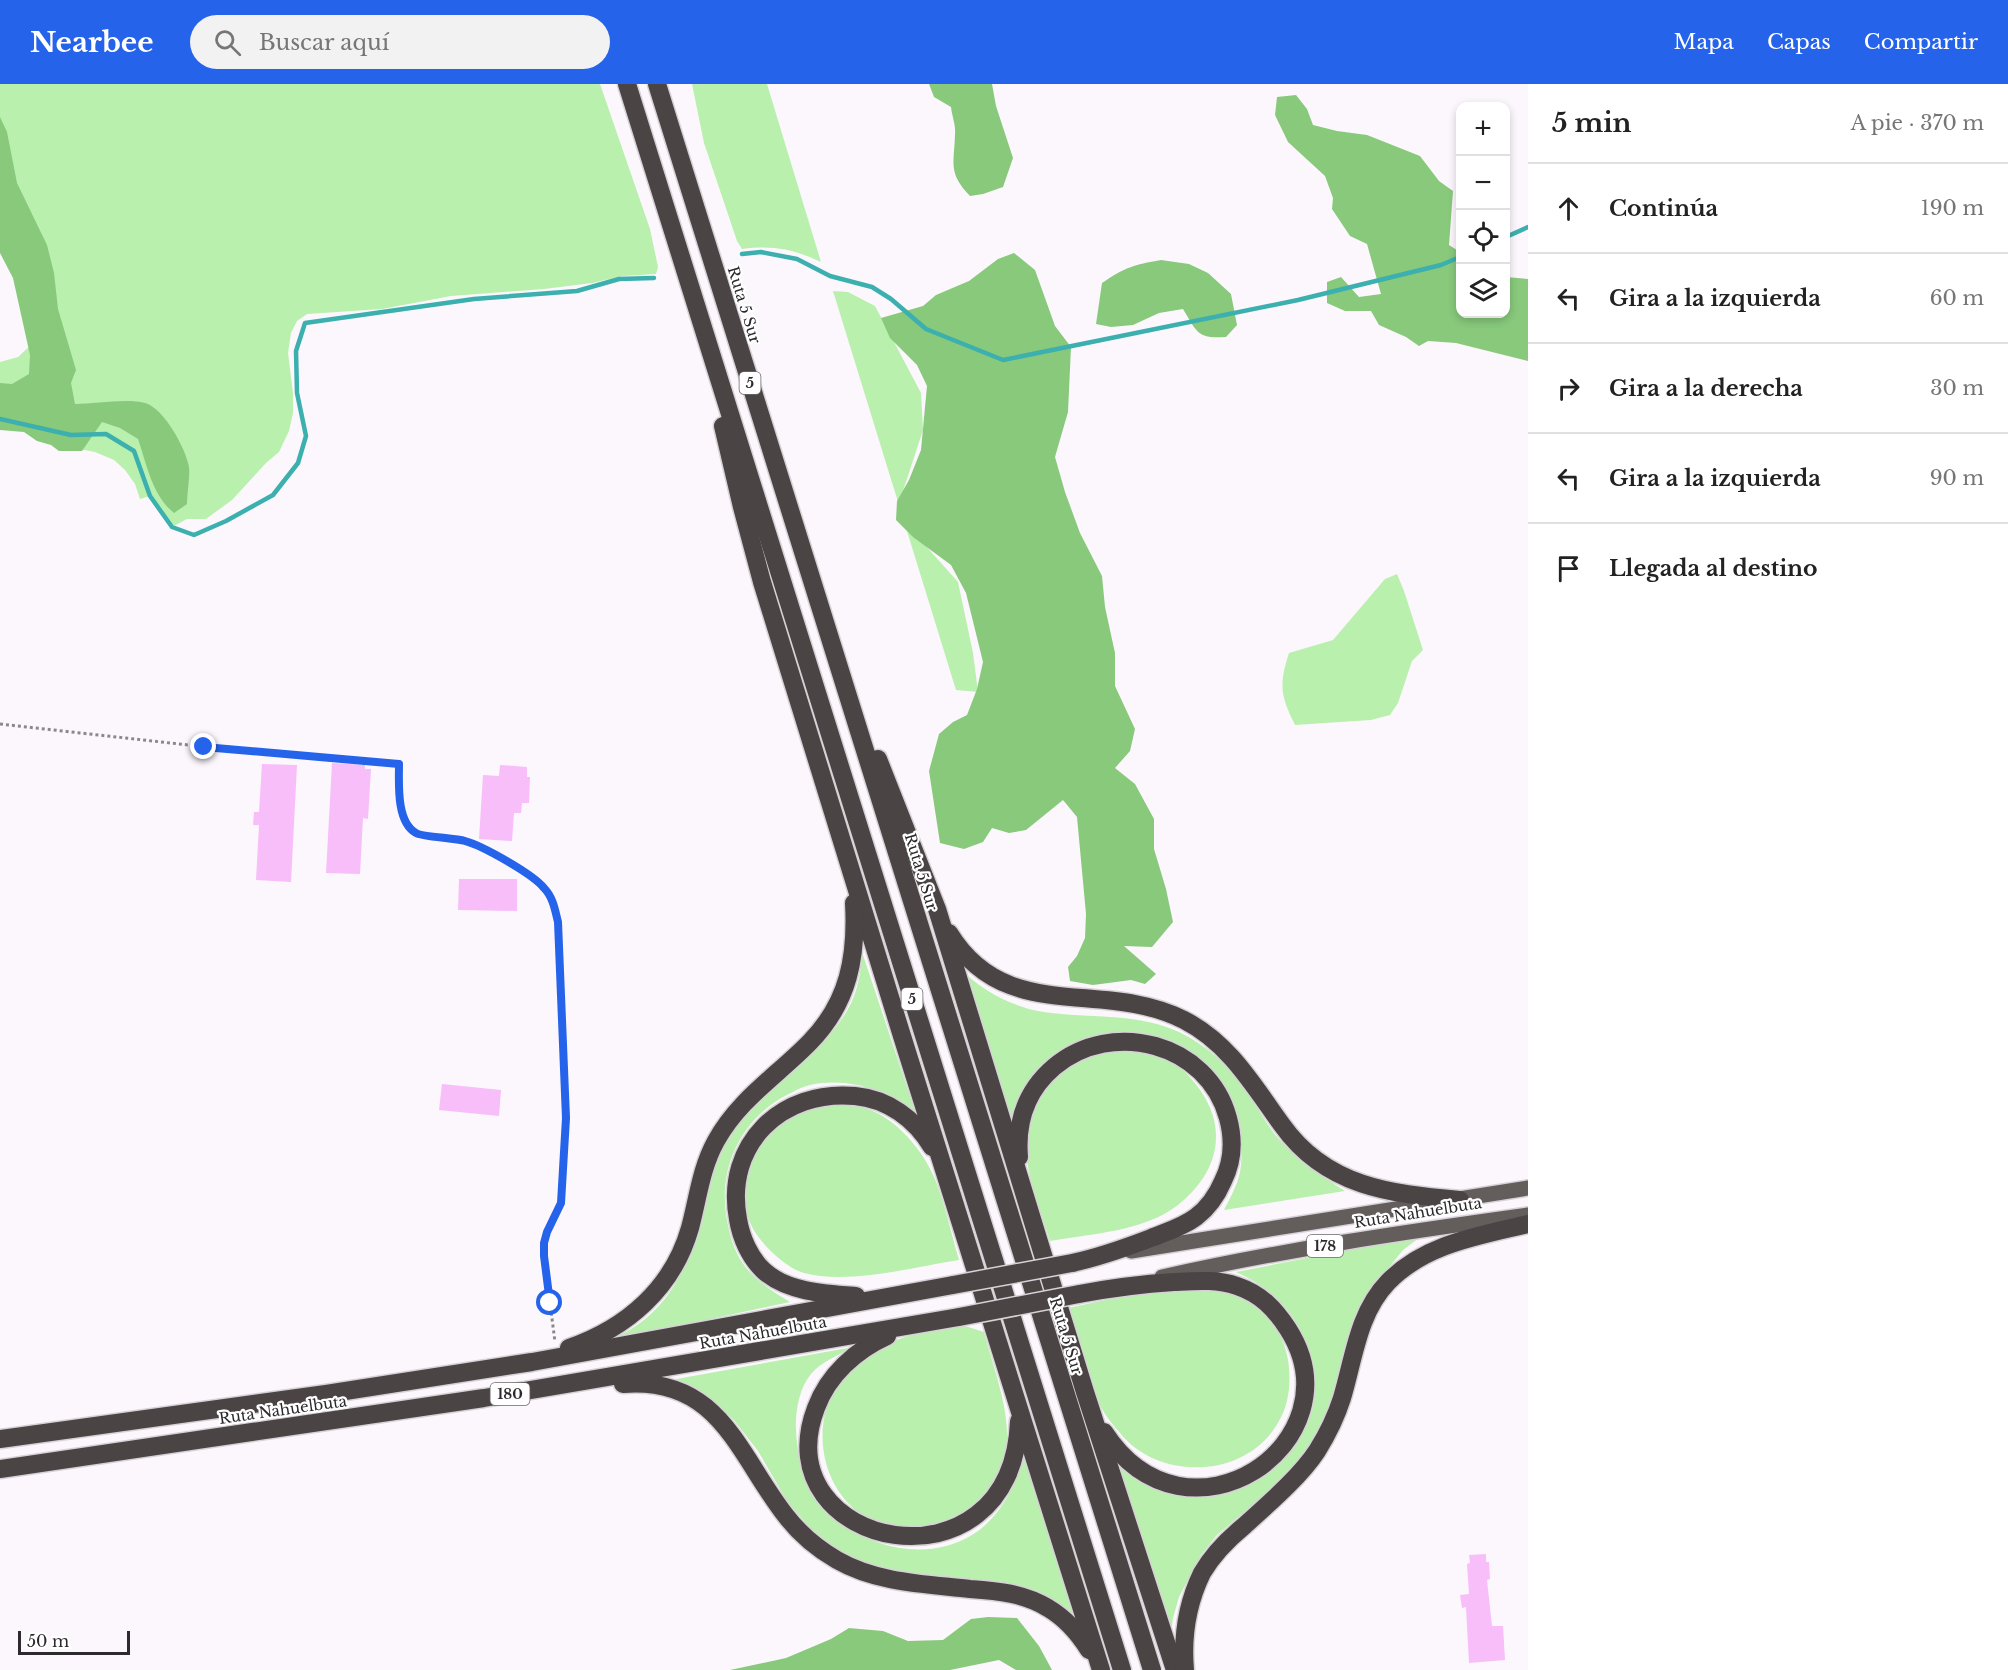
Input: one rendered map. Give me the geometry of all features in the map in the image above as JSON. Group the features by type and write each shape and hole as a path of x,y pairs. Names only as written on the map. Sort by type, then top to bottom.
{"highway":[{"name":"5","path":"627,84 1122,1670"},
{"name":"Ruta 5 Sur","path":"657,84 1152,1670"},
{"path":"702,327 729,453 752,543 849,868 1100,1670"},
{"path":"843,681 885,775 938,909 951,936 971,960 994,978 1008,985 1041,994 1132,1002 1167,1013 1200,1029 1230,1054 1293,1139 1328,1170 1378,1189 1411,1196 1460,1200"},
{"path":"532,1362 604,1333 631,1316 653,1296 671,1273 683,1250 706,1161 716,1140 743,1103 811,1041 839,1002 851,968 854,951 854,904 849,868"},
{"path":"938,909 1085,1392 1175,1670"},
{"path":"1023,1191 1018,1146 1024,1109 1040,1082 1060,1062 1093,1046 1110,1041 1126,1041 1160,1047 1173,1052 1187,1062 1211,1084 1226,1110 1232,1139 1228,1171 1214,1197 1196,1217 1177,1228 1107,1255"},
{"path":"878,1298 799,1288 764,1272 746,1245 736,1212 737,1179 745,1152 763,1127 791,1106 808,1099 841,1095 872,1098 888,1104 909,1119 926,1137 940,1158"},
{"path":"1185,1670 1184,1651 1189,1608 1203,1573 1213,1555 1304,1468 1316,1452 1335,1417 1357,1340 1373,1300 1406,1266 1430,1251 1468,1238 1528,1224"},
{"name":"Ruta Nahuelbuta","path":"0,1439 326,1394 532,1362 1107,1255"},
{"path":"1085,1392 1101,1428 1122,1456 1142,1473 1182,1487 1212,1487 1225,1484 1251,1472 1285,1443 1299,1418 1305,1393 1298,1347 1282,1320 1263,1298 1236,1285 1215,1281 1124,1285"},
{"name":"Ruta Nahuelbuta","path":"0,1469 484,1398 904,1327 1124,1285"},
{"path":"904,1327 867,1346 840,1369 818,1402 809,1427 808,1455 816,1479 831,1502 851,1520 875,1532 909,1537 942,1533 967,1521 989,1504 1006,1478 1017,1443 1018,1407"},
{"path":"484,1398 639,1383 668,1387 683,1393 714,1414 728,1429 786,1516 796,1528 823,1551 851,1567 876,1576 919,1584 1010,1593 1030,1599 1049,1608 1073,1628 1100,1670"}],"main road":[{"name":"178","path":"1460,1200 1528,1188"},
{"name":"Ruta Nahuelbuta","path":"1107,1255 1460,1200"},
{"name":"Ruta Nahuelbuta","path":"1124,1285 1221,1263 1528,1215"}],"path":[{"path":"0,724 258,753 399,764 399,795 402,812 408,825 416,834 466,841 534,879 546,889 554,905 558,922 566,1118 561,1203 547,1232 544,1256 556,1352"}],"green space":[{"path":"0,84 600,84 650,229 658,267 656,274 623,276 592,283 451,296 382,309 307,314 297,321 291,333 288,353 293,413 289,431 279,452 232,500 206,519 187,519 172,527 150,496 140,499 135,484 114,460 95,452 70,447 32,431 0,425 0,362 18,357 46,331 0,193"},
{"path":"692,84 767,84 821,262 783,249 742,249 737,241 704,143"},
{"path":"929,84 992,84 996,106 1013,158 1003,187 970,196 963,188 954,168 955,132 951,107 934,97"},
{"path":"1296,95 1307,109 1313,125 1367,135 1420,156 1439,181 1453,191 1449,245 1456,249 1456,318 1510,318 1510,277 1528,279 1528,361 1456,343 1428,341 1419,346 1406,337 1379,325 1371,311 1345,311 1327,303 1327,282 1341,277 1359,297 1381,294 1367,244 1350,236 1332,209 1333,198 1325,176 1288,142 1275,115 1277,97"},
{"path":"0,117 7,132 17,183 47,245 54,273 58,309 76,370 71,383 75,404 137,402 152,406 159,413 179,440 189,467 187,504 174,513 155,489 138,439 120,428 102,422 82,451 59,451 24,432 0,430 0,383 12,384 29,374 30,355 13,278 0,253"},
{"path":"1014,253 1035,270 1055,326 1071,347 1068,412 1055,457 1080,533 1102,576 1105,607 1115,653 1115,686 1135,729 1130,751 1115,768 1135,784 1154,819 1154,849 1173,922 1152,947 1124,946 1156,974 1145,984 1131,980 1093,985 1070,981 1068,967 1077,956 1085,938 1086,914 1077,817 1063,800 1026,830 1009,833 992,828 983,842 964,849 940,843 929,771 939,734 953,722 967,715 977,689 983,662 966,593 951,565 913,537 896,520 897,501 909,480 921,450 927,386 917,365 890,338 881,318 923,306 936,295 969,281 998,259"},
{"path":"1161,260 1189,264 1208,273 1231,294 1237,325 1226,337 1203,335 1195,328 1183,309 1159,313 1133,325 1111,327 1096,324 1102,283 1130,267"},
{"path":"833,291 848,292 875,306 921,393 923,430 902,494 908,526 958,582 973,653 978,692 956,690"},
{"path":"1397,574 1423,650 1412,661 1398,703 1390,715 1371,720 1295,725 1286,705 1283,689 1289,653 1333,640 1385,579"},
{"path":"862,952 916,1114 905,1105 880,1092 852,1084 838,1083 807,1086 770,1106 746,1131 730,1162 726,1179 726,1214 733,1243 742,1263 761,1283 790,1302 603,1342 623,1334 640,1323 655,1310 679,1278 695,1240 712,1176 724,1144 743,1117 758,1101 823,1042 836,1026 848,1009 857,989"},
{"path":"960,969 988,991 1032,1010 1146,1021 1190,1038 1209,1051 1235,1076 1273,1132 1285,1145 1309,1166 1345,1191 1224,1210 1237,1182 1241,1163 1239,1120 1232,1100 1211,1071 1190,1054 1165,1041 1139,1033 1120,1032 1096,1036 1075,1044 1049,1060 1028,1082 1015,1109 1011,1125"},
{"path":"1122,1049 1151,1052 1167,1058 1178,1065 1194,1082 1213,1115 1216,1131 1211,1163 1192,1192 1165,1214 1150,1221 1117,1230 1050,1241 1027,1160 1027,1132 1031,1116 1047,1088 1070,1066 1099,1053"},
{"path":"823,1105 865,1108 891,1121 912,1142 935,1179 959,1260 881,1274 821,1276 796,1270 764,1244 753,1228 746,1210 746,1187 751,1163 761,1142 779,1123 800,1112"},
{"path":"1423,1235 1403,1250 1382,1276 1326,1423 1291,1472 1217,1535 1201,1555 1179,1597 1170,1641 1116,1462 1148,1486 1171,1493 1190,1495 1228,1491 1263,1475 1290,1450 1305,1425 1312,1399 1313,1373 1308,1348 1297,1324 1281,1303 1261,1286 1236,1272"},
{"path":"1226,1289 1262,1308 1272,1318 1279,1332 1287,1353 1289,1375 1289,1391 1283,1414 1265,1440 1247,1454 1225,1463 1202,1467 1179,1466 1157,1460 1137,1449 1120,1433 1103,1411 1094,1392 1068,1308 1148,1291"},
{"path":"965,1326 984,1332 1006,1415 1005,1456 996,1480 981,1501 971,1510 961,1518 946,1524 904,1530 865,1516 851,1506 838,1490 829,1472 824,1452 823,1432 825,1412 832,1393 843,1376 858,1361 882,1346 909,1336"},
{"path":"853,1347 815,1370 803,1386 797,1409 799,1457 808,1484 820,1503 860,1535 897,1548 916,1550 954,1544 982,1528 999,1510 1012,1488 1025,1453 1080,1631 1058,1610 874,1569 839,1551 810,1528 787,1501 758,1451 733,1419 703,1394 671,1380"},
{"path":"1017,1618 1039,1646 1052,1670 1016,1670 999,1660 950,1670 730,1670 786,1658 831,1639 849,1628 883,1631 908,1641 943,1640 971,1619"}],"building":[{"path":"332,763 365,765 365,769 371,769 368,819 363,818 360,874 326,873"},
{"path":"262,764 297,765 291,882 256,880 259,825 253,825 254,812 259,812"},
{"path":"500,765 527,767 527,777 530,777 529,803 522,803 521,813 514,813 512,841 479,839 483,775 499,776"},
{"path":"459,879 517,879 517,911 458,910"},
{"path":"442,1084 501,1090 499,1116 439,1110"},
{"path":"1486,1554 1486,1562 1489,1562 1490,1579 1487,1580 1492,1626 1503,1626 1505,1660 1469,1663 1466,1607 1462,1608 1460,1595 1469,1594 1467,1564 1470,1563 1469,1555"}],"waterway":[{"path":"1510,235 1528,227"},
{"path":"742,254 761,252 797,259 830,276 872,287 891,299 926,329 1003,360 1298,300 1441,265 1456,259"},
{"path":"0,419 71,435 106,434 134,451 150,496 172,527 194,535 226,521 273,495 298,463 306,436 297,393 296,351 305,323 474,299 577,291 619,279 654,278"}],"route":[{"path":"204,747 399,764 399,795 402,812 408,825 416,834 466,841 534,879 546,889 554,905 558,922 566,1118 561,1203 544,1243 550,1303"}]}
